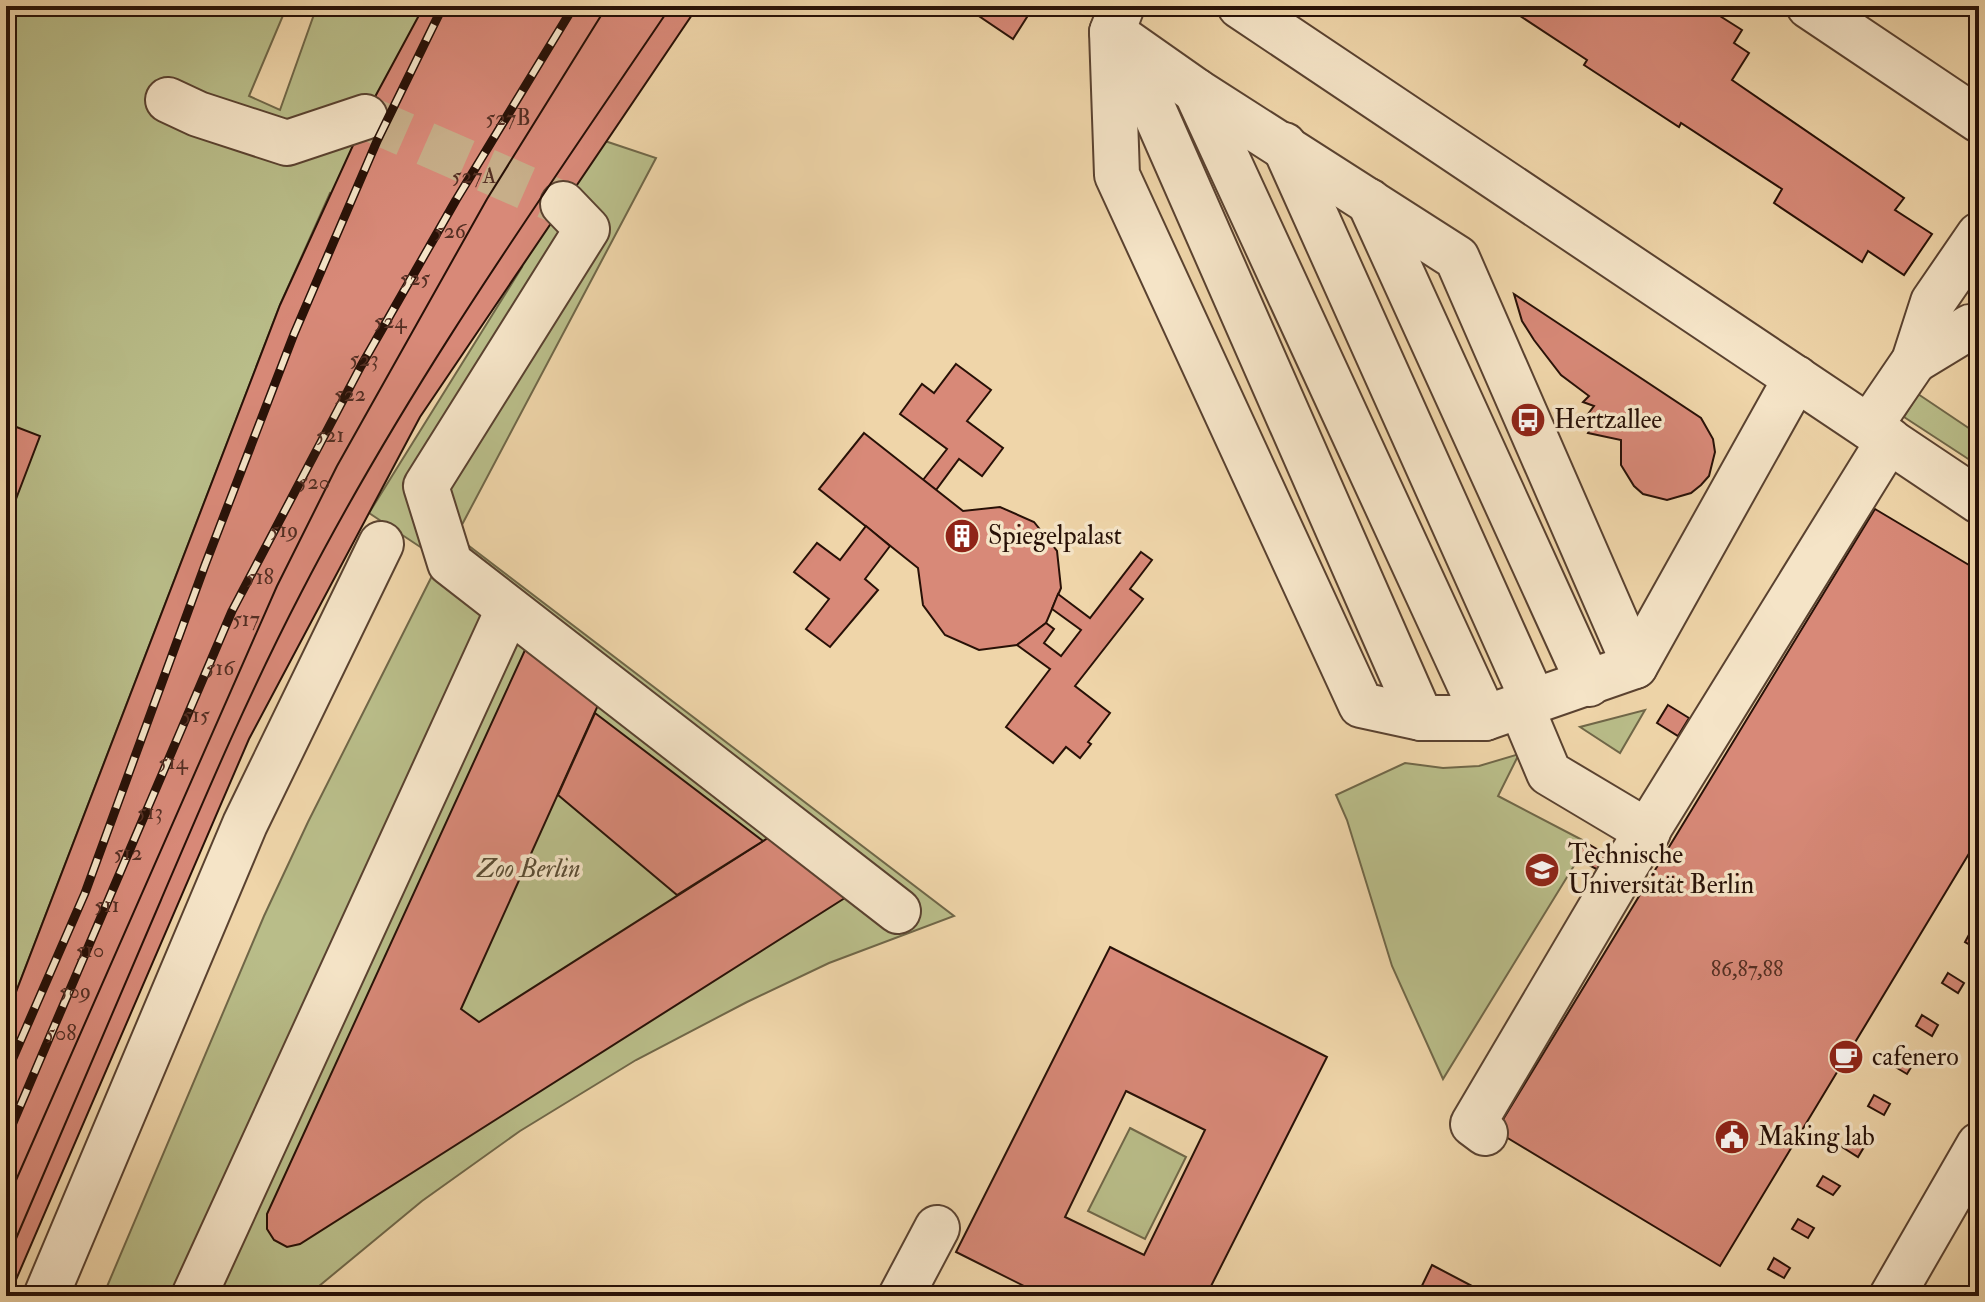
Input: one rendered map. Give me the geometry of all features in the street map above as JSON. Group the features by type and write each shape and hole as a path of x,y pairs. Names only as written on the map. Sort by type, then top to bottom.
{"street":[{"path":"1240,6 1979,501"},
{"path":"1809,6 1979,120"},
{"path":"1119,26 1117,175 1361,705 1421,718 1513,707 1589,684 1635,666 1814,390"},
{"path":"1119,26 1196,91 1457,258 1635,666"},
{"path":"1119,26 1421,718"},
{"path":"1196,91 1549,773 1648,832"},
{"path":"168,100 198,114 287,143 365,117"},
{"path":"1284,145 1513,707"},
{"path":"1369,201 1589,684"},
{"path":"563,204 587,229 426,486 450,563 898,911"},
{"path":"1485,1133 1473,1124 1648,832 1879,434 1914,361 1933,302 1979,235"},
{"path":"1914,361 1976,324"},
{"path":"46,1296 245,824 381,544"},
{"path":"194,1296 508,610"},
{"path":"1892,1296 1979,1145"},
{"path":"901,1296 937,1228"}],"green space":[{"name":"Zoo Berlin","path":"6,6 287,6 249,96 280,110 317,6 424,6 605,141 656,158 456,536 954,916 829,963 636,1060 520,1131 422,1201 307,1296 103,1296 264,916 440,560 369,513 522,267 330,193 280,305 6,1018"},
{"path":"1918,394 1979,435 1979,466 1904,417"},
{"path":"1645,710 1620,753 1580,727"},
{"path":"1519,754 1498,796 1588,843 1443,1079 1392,966 1347,820 1336,795 1405,763 1443,768 1479,766"},
{"path":"1130,1128 1186,1157 1145,1239 1088,1211"}],"building":[{"path":"424,6 698,6 420,417 249,739 9,1296 6,1296 6,1018 280,305 376,95"},
{"path":"964,6 1034,6 1013,39"},
{"path":"1505,6 1704,6 1742,30 1734,43 1749,53 1732,80 1904,198 1895,210 1932,234 1904,275 1868,251 1862,262 1774,203 1782,189 1584,65 1587,60"},
{"path":"1958,6 1979,6 1979,20"},
{"path":"1514,294 1701,418 1713,439 1715,452 1709,476 1701,485 1691,493 1667,500 1643,494 1634,486 1621,465 1621,440 1588,433 1597,417 1588,414 1594,406 1583,402 1589,396 1561,375 1534,340 1522,321"},
{"path":"956,364 991,390 967,421 1003,448 982,476 959,459 936,490 923,480 947,449 900,414 922,384 934,393"},
{"path":"6,423 40,436 16,499 6,495"},
{"name":"Spiegelpalast","path":"864,433 963,511 1000,507 1034,522 1057,551 1061,588 1046,623 1017,645 979,650 945,635 923,605 918,568 819,489"},
{"path":"1875,509 1979,571 1979,837 1720,1266 1496,1131"},
{"path":"866,526 890,546 865,579 878,590 830,647 806,629 829,599 794,572 817,543 840,560"},
{"path":"1141,552 1152,560 1130,589 1143,599 1075,686 1110,713 1080,758 1066,747 1053,763 1006,727 1050,669 1017,645 1046,623 1054,629 1044,643 1061,656 1081,630 1052,609 1058,594 1090,618"},
{"path":"525,650 599,703 461,1009 479,1022 771,836 848,896 300,1244 287,1247 274,1240 267,1229 267,1214"},
{"path":"1668,705 1689,718 1678,736 1657,723"},
{"path":"595,713 763,841 677,895 558,795"},
{"path":"1585,842 1607,855 1598,870 1576,858"},
{"path":"1971,931 1979,936 1979,950 1965,942"},
{"path":"1110,947 1327,1057 1206,1296 1044,1296 956,1252","holes":["1126,1091 1205,1130 1144,1255 1065,1217"]},
{"path":"1948,973 1964,983 1958,993 1942,983"},
{"path":"1922,1015 1938,1025 1932,1036 1916,1026"},
{"path":"1898,1055 1913,1064 1907,1074 1892,1065"},
{"path":"1874,1095 1890,1104 1884,1115 1868,1106"},
{"path":"1848,1137 1864,1147 1858,1157 1842,1147"},
{"path":"1823,1176 1840,1186 1833,1195 1817,1186"},
{"path":"1798,1219 1814,1228 1808,1238 1792,1229"},
{"path":"1774,1258 1790,1268 1784,1278 1768,1269"},
{"path":"1432,1265 1491,1296 1417,1296"}],"tunnel":[{"path":"365,117 563,204"}],"tram line":[{"path":"6,1203 277,586 337,466 487,199 607,6"},
{"path":"6,1262 211,784 301,593 430,367 671,6"}],"railway":[{"path":"6,1074 85,893 205,565 294,334 377,141 443,6"},
{"path":"6,1139 232,611 361,366 456,200 574,6"}],"place":[{"name":"Hertzallee","path":"1528,420"},
{"name":"Spiegelpalast","path":"962,536"},
{"name":"Technische Universität Berlin","path":"1542,870"},
{"name":"cafenero","path":"1846,1057"},
{"name":"Making lab","path":"1732,1137"}]}
